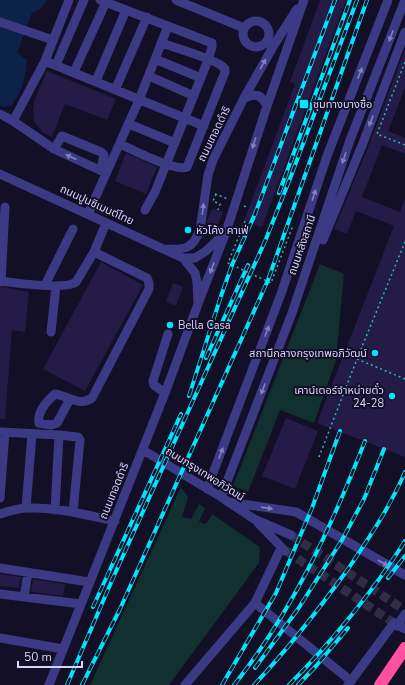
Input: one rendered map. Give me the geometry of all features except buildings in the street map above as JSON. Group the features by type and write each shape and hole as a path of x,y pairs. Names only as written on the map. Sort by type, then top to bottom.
{"highway":[{"path":"380,685 405,648"}],"street":[{"path":"13,121 45,61 69,0"},
{"path":"56,65 84,0"},
{"path":"176,0 244,28"},
{"name":"ถนนเทอดดำริ","path":"164,249 184,249 192,245 197,238 200,230 208,175 213,160 271,43 304,0"},
{"name":"ถนนเทอดดำริ","path":"49,685 143,450 226,232 267,106 304,0"},
{"name":"ถนนหลังสถานี","path":"207,489 281,294 327,156 388,0"},
{"name":"ถนนหลังสถานี","path":"225,500 292,313 350,140 405,0"},
{"path":"74,72 103,1 212,43 208,60 194,96 155,192 145,210"},
{"path":"96,82 126,10"},
{"path":"116,90 147,17"},
{"path":"259,21 263,23 270,33 271,43 256,48 247,45 243,37 244,28 250,22 259,21"},
{"path":"0,22 53,40"},
{"path":"88,214 103,172 120,144 129,124 168,26"},
{"path":"292,313 365,138 405,32"},
{"path":"120,144 179,169 187,167 204,126 225,69 223,66 161,43"},
{"path":"155,58 201,78"},
{"path":"45,61 204,126"},
{"path":"149,76 194,96"},
{"name":"ถนนเทอดดำริ","path":"244,98 251,95 259,95 267,106"},
{"path":"0,114 54,149 103,172"},
{"path":"129,124 175,143"},
{"path":"54,149 62,136 101,152 104,154 103,172"},
{"name":"ถนนปูนซิเมนต์ไทย","path":"0,174 183,258"},
{"path":"5,207 1,282 56,286 73,285 94,252 106,223"},
{"path":"45,285 73,230"},
{"name":"ถนนเทอดดำริ","path":"183,258 195,258 206,251 226,232"},
{"path":"70,399 86,402 92,398 150,289 150,283 147,278 94,252"},
{"name":"ถนนเทอดดำริ","path":"183,258 195,273 198,304"},
{"path":"51,332 56,286"},
{"path":"165,393 154,385 153,382 168,334"},
{"path":"0,498 2,432 75,436 80,440 73,512"},
{"path":"26,508 32,434"},
{"path":"55,510 59,435"},
{"name":"ถนนกรุงเทพอภิวัฒน์","path":"143,450 254,519 291,535"},
{"path":"225,500 296,512 405,575"},
{"path":"0,514 26,508 73,512 115,521"},
{"name":"ถนนกรุงเทพอภิวัฒน์","path":"254,519 283,550 255,603"},
{"path":"0,568 89,582"},
{"path":"24,597 28,572"},
{"path":"0,594 81,604"},
{"path":"185,685 255,603 349,683 399,626 404,611"},
{"path":"0,638 63,649"}],"path":[{"path":"405,62 377,134 405,145"},
{"path":"216,194 213,201 220,204 218,210"},
{"path":"245,222 228,263 271,283 292,228 302,232"},
{"path":"319,457 405,242"},
{"path":"357,359 405,379"}],"green space":[{"path":"320,264 344,274 336,360 314,423 280,410 248,492 233,486"},
{"path":"181,487 188,497 182,517 191,519 199,504 205,508 199,522 206,524 212,514 260,547 259,563 169,685 90,685"}],"water":[{"path":"0,0 47,0 42,8 32,13 17,53 27,60 21,90 11,106 3,107 0,105"}],"tunnel":[{"path":"291,535 403,609"},
{"path":"286,551 394,623"}],"railway":[{"path":"189,396 232,265 255,214 335,0"},
{"path":"279,193 350,0"},
{"path":"67,685 113,578 266,239 357,0"},
{"path":"82,685 120,609 268,280 367,0"},
{"path":"206,358 248,265"},
{"path":"93,607 181,414"},
{"path":"222,685 276,593 312,508 340,431"},
{"path":"234,685 255,657 292,599 324,537 365,441"},
{"path":"255,668 298,609 342,540 364,499 384,449"},
{"path":"254,685 303,628 348,569 386,510 405,472"},
{"path":"289,685 351,616 405,541"},
{"path":"388,578 405,556"},
{"path":"298,685 348,628"}],"place":[{"name":"ชุมทางบางซื่อ","path":"304,104"},
{"name":"หัวโค้ง คาเฟ่","path":"188,230"},
{"name":"Bella Casa","path":"170,325"},
{"name":"สถานีกลางกรุงเทพอภิวัฒน์","path":"375,353"},
{"name":"เคาน์เตอร์จำหน่ายตั๋ว 24-28","path":"392,396"}]}
